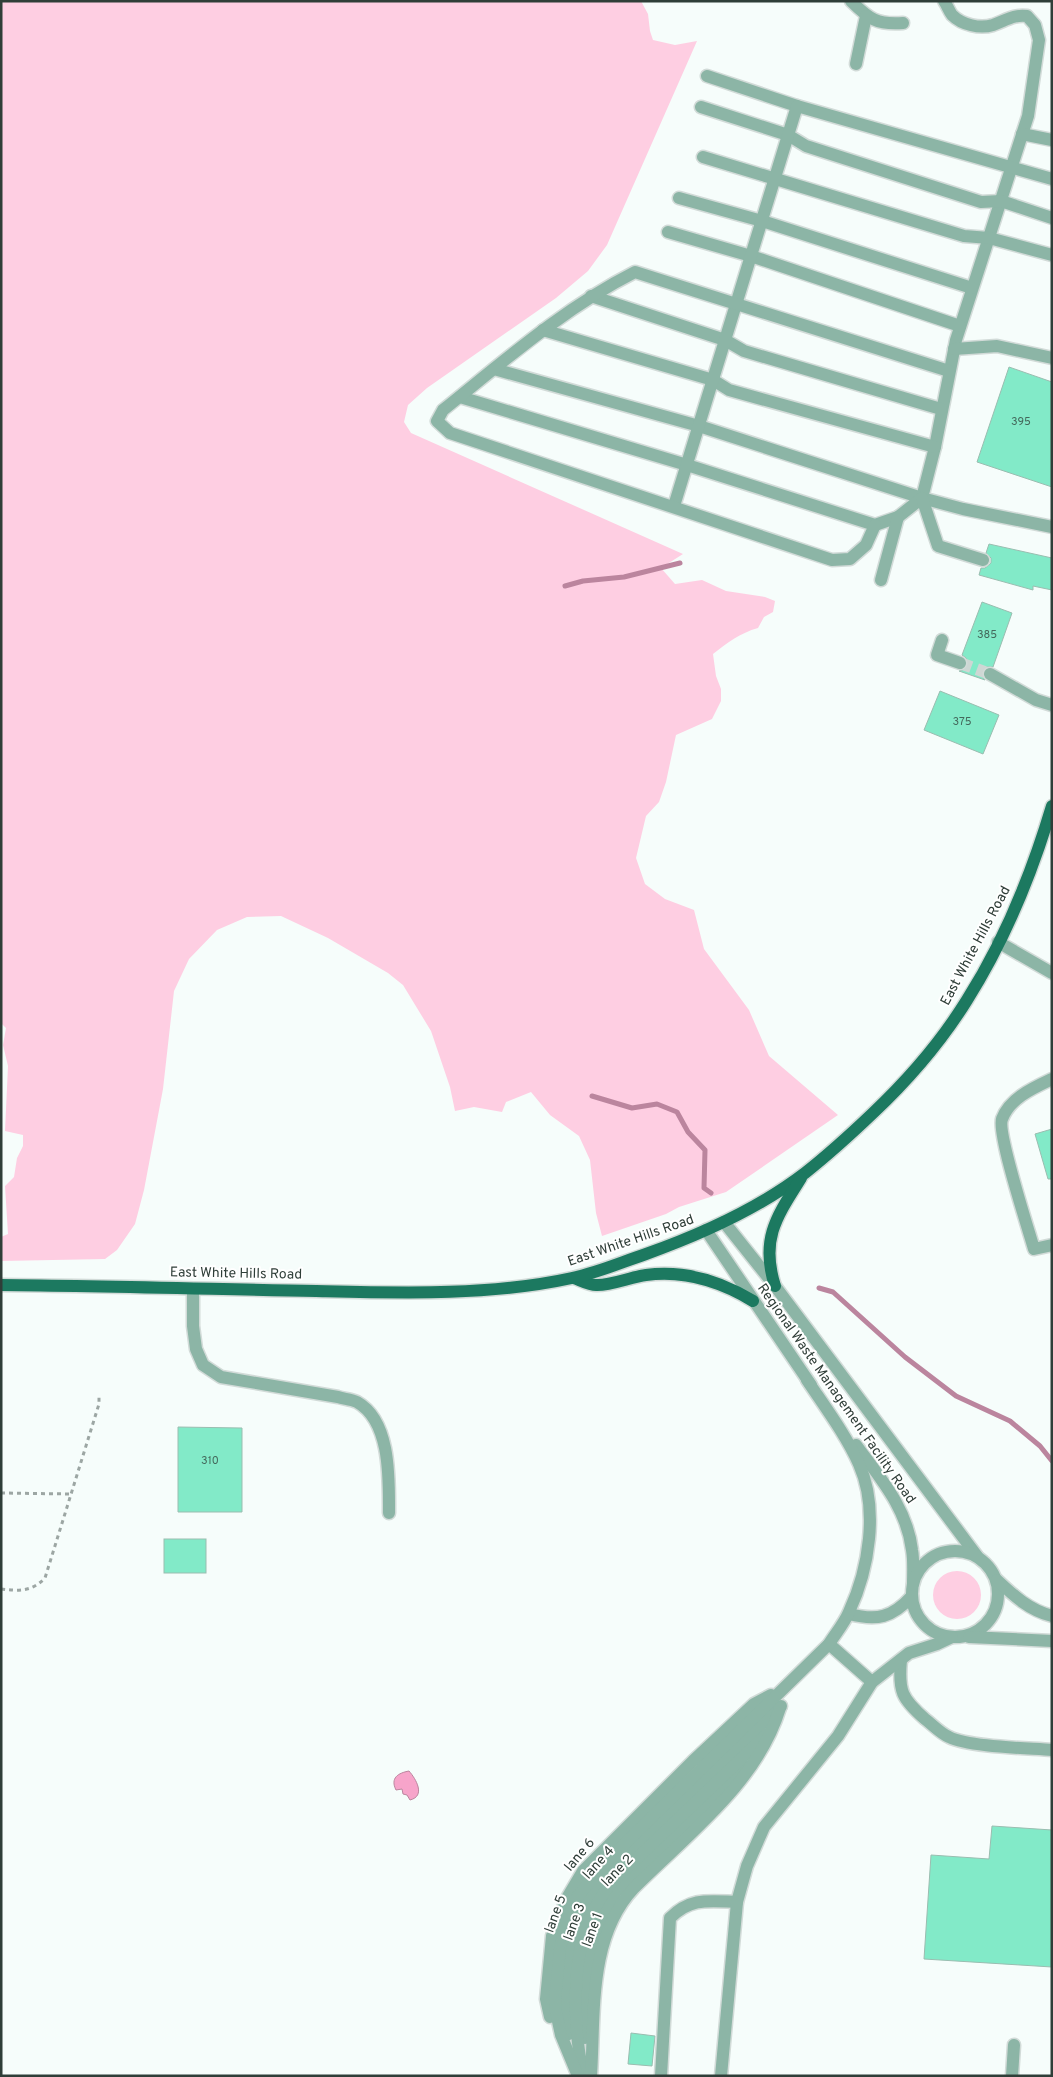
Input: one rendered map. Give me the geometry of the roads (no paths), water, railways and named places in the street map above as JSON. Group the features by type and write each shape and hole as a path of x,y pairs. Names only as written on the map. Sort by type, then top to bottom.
{"main road":[{"name":"East White Hills Road","path":"1,1285 386,1292 456,1291 522,1286 574,1278 654,1251 724,1222 773,1194 804,1173 853,1132 906,1081 932,1050 969,998 998,942 1027,880 1052,806"},
{"path":"775,1286 768,1254 773,1226 778,1214 804,1173"},
{"path":"574,1278 596,1285 643,1275 677,1273 712,1281 732,1289 753,1301"}],"street":[{"path":"851,1 866,16 885,25 903,23"},
{"path":"944,1 952,15 965,23 977,26 992,26 1018,15 1027,16 1034,25 1039,40 1028,116 960,326 941,409 935,447 922,498 938,546 984,560"},
{"path":"856,64 866,16"},
{"path":"707,76 797,106 1052,180"},
{"path":"674,506 797,106"},
{"path":"701,107 788,135 806,146 981,202 1001,201 1052,218"},
{"path":"1022,134 1052,140"},
{"path":"702,157 964,236 988,238 1052,255"},
{"path":"679,198 762,221 972,288"},
{"path":"668,232 751,256 960,326"},
{"path":"876,525 866,546 850,559 832,560 450,433 437,421 443,410 543,330 591,296 635,272 949,371"},
{"path":"591,296 725,340 744,350 941,409"},
{"path":"543,330 713,380 729,390 935,447"},
{"path":"954,348 997,346 1052,358"},
{"path":"494,369 699,426 922,498 963,509 1052,526"},
{"path":"460,397 687,465 876,525 898,517 922,498"},
{"path":"881,580 898,517"},
{"path":"942,640 937,654 960,663"},
{"path":"990,674 1036,700 1052,705"},
{"path":"998,942 1052,973"},
{"path":"1052,1078 1026,1092 1010,1105 1002,1120 1003,1140 1034,1249 1052,1245"},
{"name":"Regional Waste Management Facility Road","path":"706,1230 807,1380 898,1504 907,1522 910,1536 913,1552 912,1590 914,1608 920,1619 929,1628 940,1634 952,1637 966,1636 978,1631 989,1622 996,1609 999,1595 997,1580 775,1286 724,1222"},
{"path":"193,1289 193,1326 196,1349 202,1365 221,1378 338,1397 357,1402 371,1416 384,1440 389,1470 389,1513"},
{"path":"711,1778 787,1687 829,1644 849,1614 866,1558 869,1526 868,1499 859,1465 807,1380"},
{"path":"849,1614 881,1618 903,1606 912,1590 919,1571 928,1560 940,1553 954,1550 977,1556"},
{"path":"997,1580 1019,1601 1034,1611 1052,1616"},
{"path":"966,1636 1052,1641"},
{"path":"721,2076 737,1902 746,1866 764,1827 838,1736 872,1682 909,1653 952,1637"},
{"path":"829,1644 872,1682"},
{"path":"901,1660 899,1684 906,1701 950,1738 966,1742 1052,1750"},
{"path":"711,1778 750,1770 772,1730 787,1687"},
{"path":"711,1778 781,1706"},
{"path":"711,1778 772,1730"},
{"name":"lane 1","path":"571,2000 600,1952 606,1933 621,1902 711,1778"},
{"name":"lane 3","path":"571,2000 584,1934 604,1892 711,1778"},
{"name":"lane 5","path":"571,2000 560,1949 563,1933 578,1896 593,1874 711,1778"},
{"path":"661,2076 670,1918 680,1908 694,1902 737,1902"},
{"path":"571,2000 557,2036 581,2076"},
{"path":"571,2000 569,2036 581,2076"},
{"path":"571,2000 581,2076"},
{"path":"571,2000 591,2076"},
{"path":"1012,2076 1014,2045"}],"waterway":[{"path":"565,586 583,581 624,577 680,563"},
{"path":"592,1096 632,1108 657,1104 677,1112 688,1132 705,1150 704,1188 711,1193"},
{"path":"819,1288 833,1292 905,1357 956,1396 1010,1421 1040,1446 1052,1461"}],"tunnel":[{"path":"960,663 990,674"}]}
